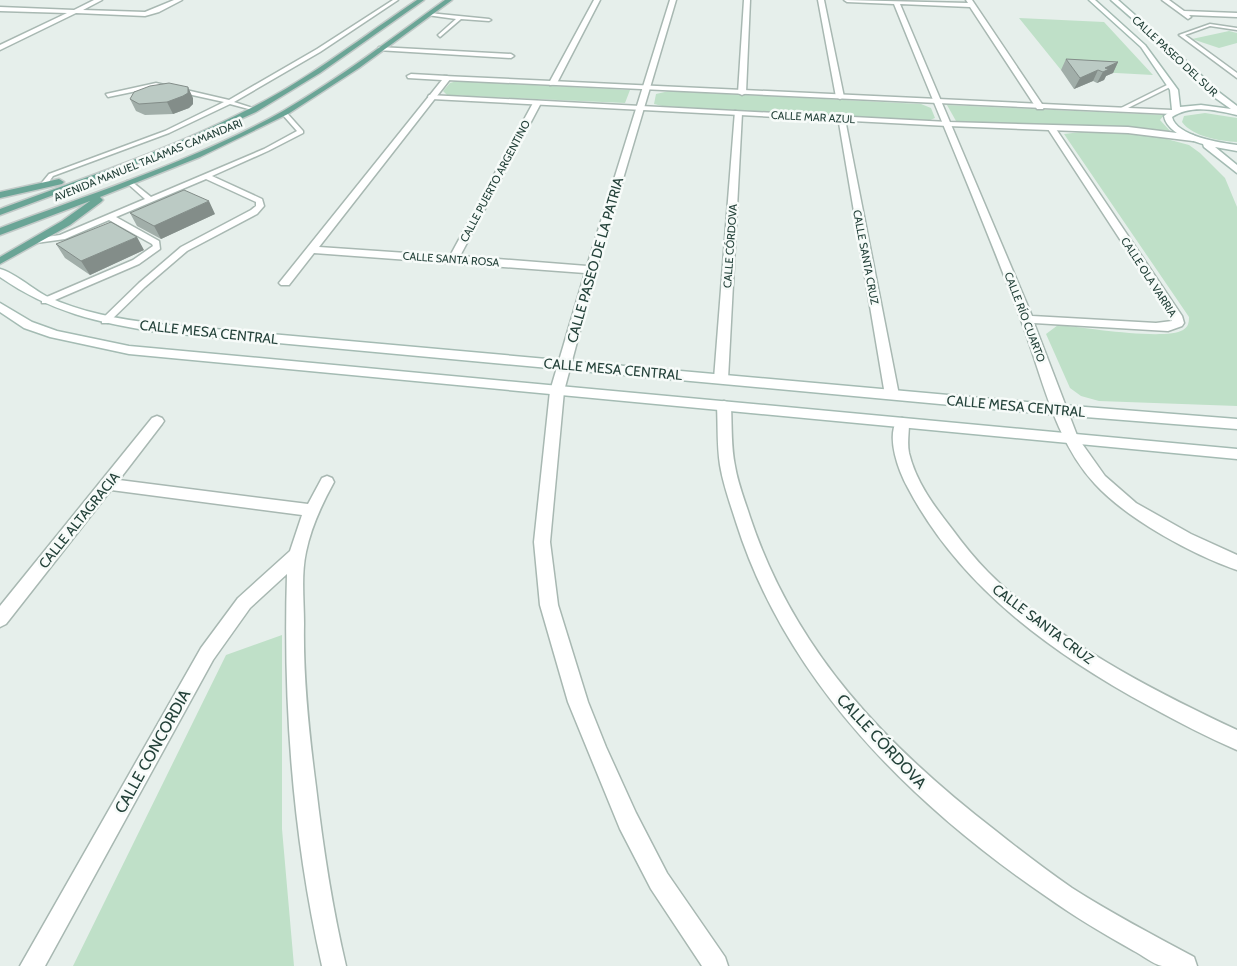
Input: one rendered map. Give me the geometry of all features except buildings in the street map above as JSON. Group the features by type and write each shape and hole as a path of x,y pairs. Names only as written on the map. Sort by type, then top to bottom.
{"main road":[{"name":"AVENIDA MANUEL TALAMAS CAMANDARI","path":"0,212 184,142 254,110 421,0"},
{"name":"AVENIDA MANUEL TALAMAS CAMANDARI","path":"0,232 230,140 284,113 449,0"},
{"path":"0,196 102,174"},
{"path":"0,261 66,223 125,183"}],"street":[{"path":"0,48 99,0"},
{"path":"0,8 145,14 157,11 179,0"},
{"path":"553,83 597,0"},
{"name":"CALLE PASEO DE LA PATRIA","path":"673,0 591,270 557,391 542,542 544,581 549,605 578,702 628,821 660,881 716,966"},
{"path":"742,92 747,0"},
{"path":"821,0 840,98"},
{"path":"847,0 970,3 1040,108"},
{"name":"CALLE PASEO DEL SUR","path":"1092,0 1143,46 1171,85 1174,90 1174,111 1168,116 1169,122 1175,129 1198,139"},
{"name":"CALLE PASEO DEL SUR","path":"1114,0 1168,47 1217,95 1237,111"},
{"path":"1165,0 1185,15 1237,15"},
{"name":"CALLE RÍO CUARTO","path":"896,1 1027,318 1070,439 1100,480 1131,507 1185,539 1237,563"},
{"path":"0,8 8,3"},
{"name":"CALLE MAR AZUL","path":"411,76 1040,108 1174,111 1199,108 1237,111"},
{"path":"285,283 446,78"},
{"name":"CALLE MAR AZUL","path":"432,97 841,119 1052,129 1128,130 1198,139 1237,148"},
{"name":"CALLE PUERTO ARGENTINO","path":"453,258 537,103"},
{"name":"CALLE CÓRDOVA","path":"721,379 738,113"},
{"name":"CALLE SANTA CRUZ","path":"841,119 892,395"},
{"name":"CALLE OLA VARRIA","path":"1027,318 1156,327 1168,327 1178,323 1176,316 1052,129"},
{"path":"1198,139 1237,170"},
{"name":"CALLE SANTA ROSA","path":"312,250 453,258 591,270"},
{"name":"CALLE MESA CENTRAL","path":"0,272 23,289 45,301 73,312 105,321 215,334 1060,410 1237,424"},
{"name":"CALLE MESA CENTRAL","path":"0,307 28,325 78,341 129,350 1237,454"},
{"path":"78,341 105,321"},
{"name":"CALLE CÓRDOVA","path":"724,406 727,464 742,522 758,566 797,640 842,700 870,732 932,794 970,826 1046,884 1185,966"},
{"name":"CALLE ALTAGRACIA","path":"0,619 157,421"},
{"name":"CALLE SANTA CRUZ","path":"902,423 902,453 910,476 922,499 965,558 993,588 1023,613 1082,656 1161,702 1237,740"},
{"path":"327,482 311,510 298,554 295,680 299,736 312,850 334,966"},
{"path":"107,484 311,510"},
{"name":"CALLE CONCORDIA","path":"32,966 207,654 244,603 298,554"}],"lane":[{"path":"44,185 51,175 181,126 229,102 340,38 396,0"},
{"path":"429,14 489,20"},
{"path":"440,36 460,18"},
{"path":"1237,30 1210,25 1181,35 1237,76"},
{"path":"379,49 511,56"},
{"path":"108,95 156,85 172,87 254,110"},
{"path":"1120,110 1171,85"},
{"path":"36,240 62,238 266,150 301,132 284,113"},
{"path":"105,321 142,285 184,250 254,212 260,206 259,201 206,176"},
{"path":"125,183 150,200"},
{"path":"45,301 136,262 157,247 156,243 110,217"}],"green space":[{"path":"1019,18 1104,22 1153,75 1061,70"},
{"path":"1229,31 1237,33 1237,43 1219,48 1192,39"},
{"path":"457,81 630,90 625,103 447,95 443,91 450,83"},
{"path":"669,91 921,104 931,108 935,118 928,121 662,106 654,104 656,94"},
{"path":"947,105 1164,115 1160,120 1172,133 973,124 956,121"},
{"path":"1205,113 1237,118 1237,142 1223,141 1200,135 1182,122 1184,116"},
{"path":"1112,132 1163,138 1189,145 1200,153 1225,178 1237,207 1237,406 1099,401 1081,396 1070,388 1046,334 1058,325 1142,334 1159,334 1183,330 1187,326 1189,319 1064,134"},
{"path":"282,635 282,829 294,966 73,966 226,655"}]}
